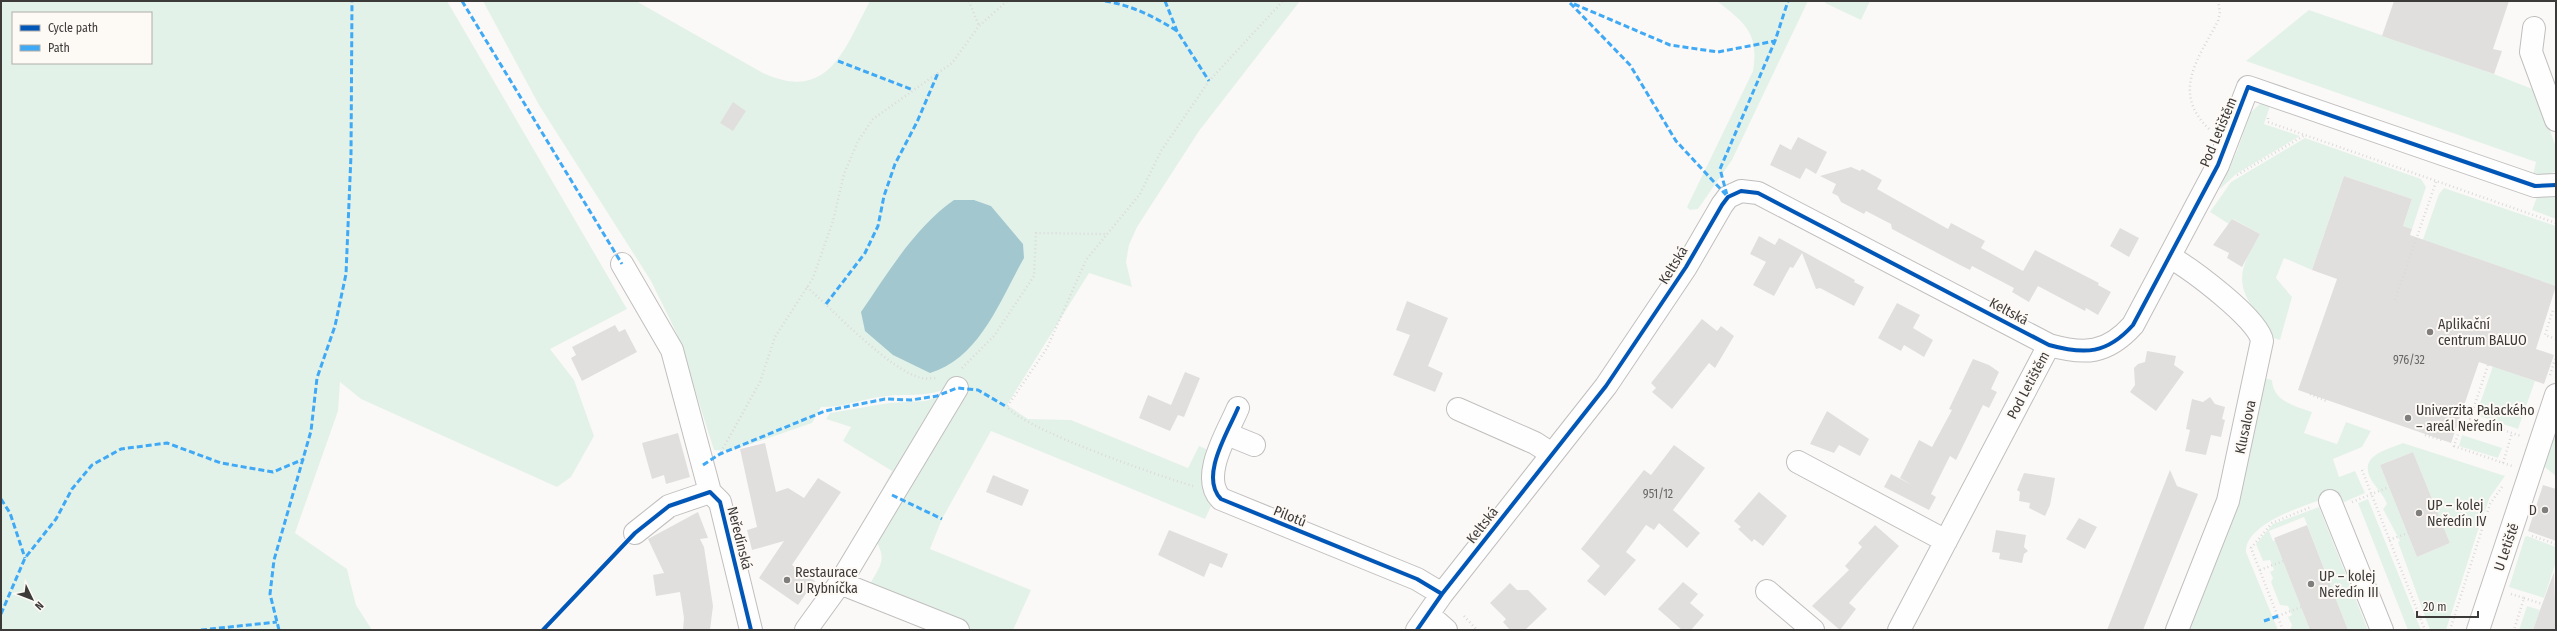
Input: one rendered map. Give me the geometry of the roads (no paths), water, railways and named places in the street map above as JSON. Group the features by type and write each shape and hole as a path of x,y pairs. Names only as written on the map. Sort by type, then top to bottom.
{"street":[{"path":"2534,28 2531,52 2556,120"},
{"name":"Pod Letištěm","path":"1899,630 2049,345 2067,350 2093,351 2105,348 2117,341 2139,315 2226,146 2248,88 2535,186 2556,185"},
{"name":"Keltská","path":"1423,622 1442,594 1615,373 1686,267 1722,205 1728,197 1741,191 1751,191 1776,202 2049,345"},
{"name":"Klusalova","path":"2170,257 2211,285 2258,330 2262,342 2228,501 2177,630"},
{"path":"622,264 672,350 710,492 669,506 635,533"},
{"path":"806,630 840,583 951,383"},
{"name":"U Letiště","path":"2478,630 2553,386"},
{"path":"1238,408 1227,434 1254,445"},
{"path":"1458,409 1535,443 1552,454"},
{"name":"Pilotů","path":"1227,434 1214,467 1213,487 1218,495 1228,503 1417,580 1442,594"},
{"path":"1798,462 1946,541"},
{"name":"Neředínská","path":"710,492 720,502 751,630"},
{"path":"2322,503 2382,630"},
{"path":"840,583 958,630"},
{"path":"1767,591 1813,630"},
{"path":"1423,622 1446,630"}],"water":[{"path":"954,200 974,200 991,206 1023,244 1024,258 987,326 975,341 962,355 947,365 930,373 893,355 865,331 861,312 914,237 940,211"}],"place":[{"name":"Aplikační centrum BALUO","path":"2430,332"},
{"name":"Univerzita Palackého – areál Neředín","path":"2408,418"},
{"name":"D","path":"2545,510"},
{"name":"UP – kolej Neředín IV","path":"2419,513"},
{"name":"Restaurace U Rybníčka","path":"787,580"},
{"name":"UP – kolej Neředín III","path":"2311,584"}]}
